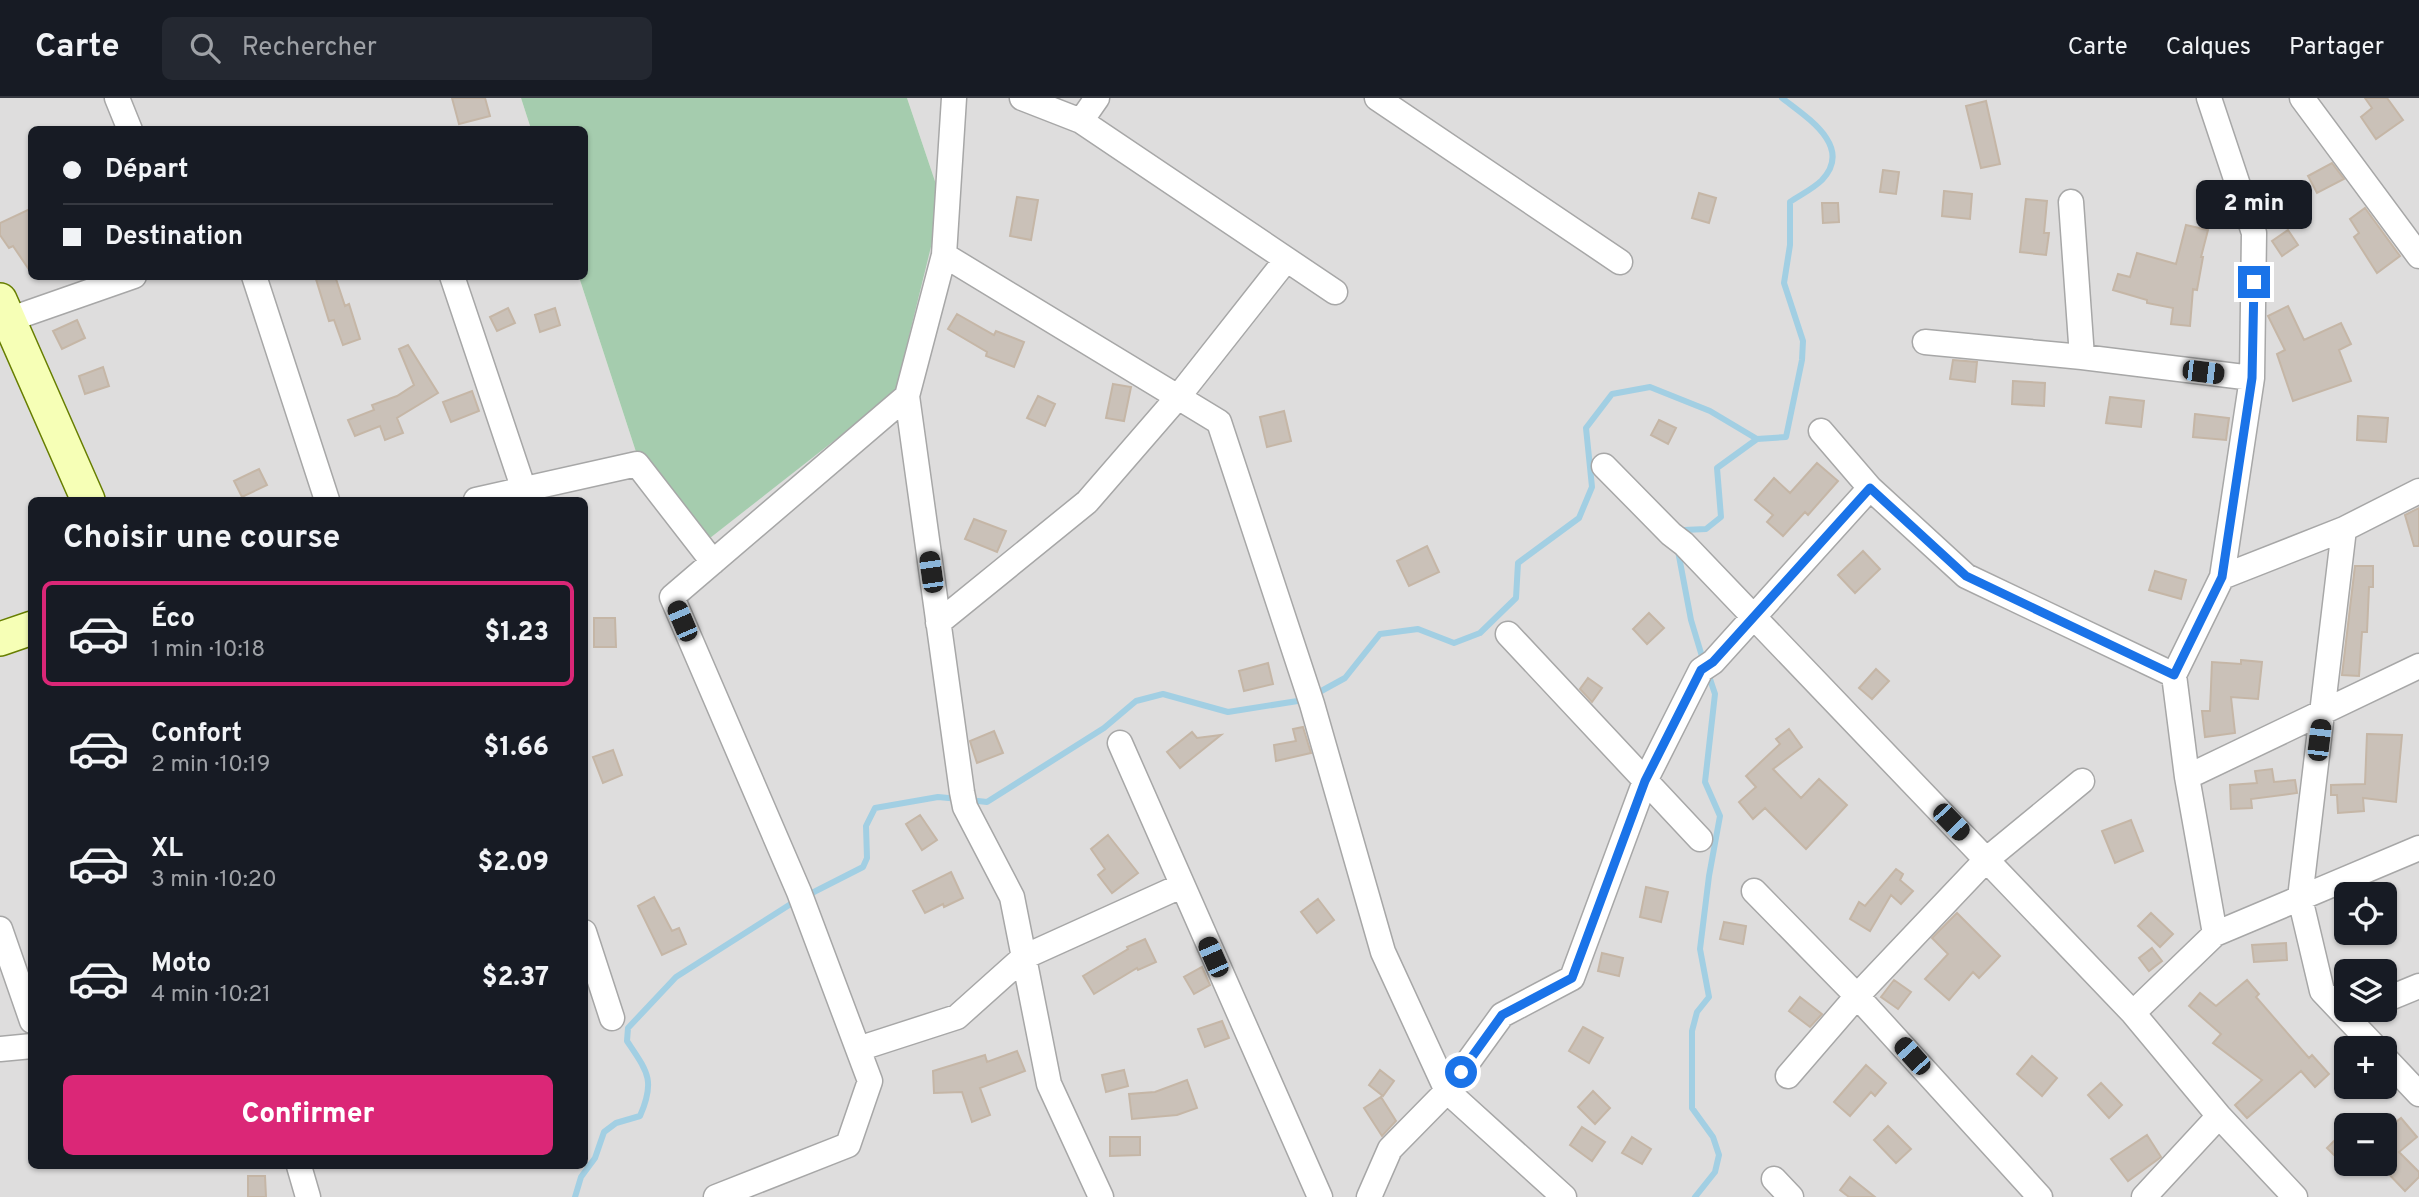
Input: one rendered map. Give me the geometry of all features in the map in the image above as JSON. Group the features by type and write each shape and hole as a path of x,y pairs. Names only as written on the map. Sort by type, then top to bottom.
{"street":[{"path":"117,98 128,126"},
{"path":"954,98 944,255 907,396 964,799 1012,897 1049,1084 1101,1197"},
{"path":"1022,98 1081,121 1335,292"},
{"path":"1081,121 1097,98"},
{"path":"1377,98 1620,262"},
{"path":"2209,98 2255,233 2252,378 2222,577 2174,675 2187,776 2215,934"},
{"path":"2302,98 2410,226 2419,256"},
{"path":"2071,202 2082,357"},
{"path":"944,255 1219,422 1310,698 1383,951 1447,1091 1564,1197"},
{"path":"938,623 1087,502 1178,397 1286,260"},
{"path":"87,497 4,310 119,280"},
{"path":"255,280 326,497"},
{"path":"453,280 524,490"},
{"path":"1925,342 2082,357 2252,378"},
{"path":"716,1197 848,1145 870,1081 801,898 672,597 907,396"},
{"path":"1821,431 1870,488 1966,576 2174,675"},
{"path":"490,497 637,464 713,562"},
{"path":"1604,466 1753,616 2133,1013 2219,1116 2295,1197"},
{"path":"1369,1197 1390,1149 1447,1091 1502,1015 1572,978 1645,781 1707,666 1870,488"},
{"path":"2222,577 2344,529 2419,491"},
{"path":"2334,1000 2322,992 2300,898 2344,529"},
{"path":"0,639 28,629"},
{"path":"1508,634 1700,839"},
{"path":"2187,776 2419,666"},
{"path":"1120,743 1320,1197"},
{"path":"1788,1076 1857,996 1986,860 2082,781"},
{"path":"2133,1013 2215,934 2419,848"},
{"path":"858,1049 957,1017 1024,957 1181,886"},
{"path":"1754,891 1857,996 2040,1197"},
{"path":"0,929 28,1010"},
{"path":"588,944 612,1018"},
{"path":"2397,995 2419,986"},
{"path":"0,1049 28,1046"},
{"path":"2397,1071 2419,1094"},
{"path":"2144,1197 2219,1116"},
{"path":"300,1169 308,1197"},
{"path":"1774,1179 1791,1197"}],"shaded area":[{"path":"0,98 521,98 530,126 28,126 28,280 580,280 637,455 942,202 907,98 2419,98 2419,1197 0,1197"}],"green space":[{"path":"521,98 907,98 942,202 895,393 710,538 637,455 580,280 588,280 588,126 530,126"}],"building":[{"path":"452,98 485,98 490,116 459,124"},
{"path":"2365,98 2387,98 2403,120 2376,139 2361,117 2372,108"},
{"path":"1986,101 2000,164 1981,168 1966,106"},
{"path":"2332,163 2344,179 2317,193 2308,176"},
{"path":"1883,170 1899,172 1896,194 1880,192"},
{"path":"1944,191 1972,194 1970,219 1942,216"},
{"path":"1699,193 1716,198 1709,223 1692,218"},
{"path":"1017,197 1038,200 1031,240 1010,236"},
{"path":"2026,199 2047,201 2044,233 2049,233 2046,255 2020,252"},
{"path":"1822,203 1838,203 1839,222 1823,223"},
{"path":"2365,208 2400,256 2377,273 2354,237 2359,233 2350,219"},
{"path":"28,210 28,268 13,246 9,248 0,235 0,223"},
{"path":"2186,225 2208,230 2197,290 2193,289 2190,326 2171,324 2173,308 2147,303 2147,300 2113,290 2118,274 2130,277 2137,253 2176,264"},
{"path":"2288,230 2298,245 2282,256 2272,241"},
{"path":"316,280 336,280 345,306 349,304 360,339 343,345 334,320 329,321"},
{"path":"2288,306 2304,340 2341,323 2351,344 2339,350 2351,381 2293,401 2277,354 2285,350 2268,316"},
{"path":"508,308 515,323 497,331 490,317"},
{"path":"555,308 560,325 540,332 535,315"},
{"path":"957,314 994,335 996,331 1024,342 1014,367 986,356 987,352 948,329"},
{"path":"77,320 85,338 62,349 53,331"},
{"path":"408,345 438,393 397,418 403,433 385,440 380,426 355,436 348,420 374,410 372,405 397,396 414,385 399,349"},
{"path":"1953,360 1977,362 1975,382 1950,379"},
{"path":"103,367 109,386 85,394 79,376"},
{"path":"2013,381 2045,383 2044,406 2012,404"},
{"path":"1113,384 1131,387 1124,421 1106,418"},
{"path":"472,391 479,411 451,422 443,402"},
{"path":"1038,396 1055,404 1045,426 1027,418"},
{"path":"2110,397 2144,401 2141,427 2106,423"},
{"path":"1284,411 1291,441 1267,447 1260,417"},
{"path":"2195,414 2229,418 2226,440 2193,437"},
{"path":"2358,416 2388,418 2386,442 2357,440"},
{"path":"1659,420 1676,428 1668,444 1651,435"},
{"path":"1817,463 1838,481 1808,515 1805,512 1783,536 1767,522 1773,515 1755,500 1774,478 1790,493"},
{"path":"259,469 267,485 242,497 234,481"},
{"path":"2419,508 2419,546 2414,546 2405,515"},
{"path":"974,519 1006,531 997,552 965,539"},
{"path":"1427,546 1439,572 1409,586 1397,561"},
{"path":"1863,551 1880,569 1855,593 1838,575"},
{"path":"2355,566 2373,566 2373,587 2369,587 2367,632 2362,632 2359,676 2342,675"},
{"path":"2155,571 2186,580 2181,599 2149,590"},
{"path":"1649,613 1664,628 1647,644 1633,629"},
{"path":"594,618 615,618 616,647 594,647"},
{"path":"2241,660 2262,662 2258,699 2231,697 2235,733 2205,737 2202,711 2210,711 2212,662 2241,664"},
{"path":"1268,663 1273,684 1244,691 1239,671"},
{"path":"1876,669 1889,681 1872,699 1859,688"},
{"path":"1588,678 1602,688 1592,702 1580,689"},
{"path":"1303,727 1311,753 1276,761 1274,745 1296,741 1293,729"},
{"path":"1789,729 1802,747 1773,769 1801,798 1819,779 1847,805 1806,849 1765,808 1753,819 1739,802 1756,787 1746,776 1780,744 1776,739"},
{"path":"994,731 1003,753 977,763 970,741"},
{"path":"1192,732 1197,738 1221,735 1180,768 1167,752"},
{"path":"2367,734 2402,735 2396,802 2363,798 2364,811 2338,813 2337,795 2331,795 2331,785 2365,784"},
{"path":"613,750 622,775 603,783 593,757"},
{"path":"2272,769 2274,782 2295,780 2297,793 2251,799 2252,808 2231,809 2230,785 2257,783 2255,771"},
{"path":"920,815 937,840 922,850 906,824"},
{"path":"2131,820 2143,851 2115,863 2102,831"},
{"path":"1108,835 1138,873 1112,893 1098,875 1105,869 1091,849"},
{"path":"1896,869 1903,874 1900,880 1913,891 1901,904 1891,895 1870,931 1850,919 1859,902 1865,906"},
{"path":"951,872 963,898 925,913 913,891"},
{"path":"1646,887 1668,892 1661,922 1640,917"},
{"path":"654,897 672,931 679,928 686,944 662,955 638,906"},
{"path":"1318,899 1334,920 1317,933 1301,912"},
{"path":"1957,913 2000,956 1979,978 1973,972 1949,1000 1925,979 1948,954 1932,938"},
{"path":"2151,913 2173,934 2160,947 2138,926"},
{"path":"1724,922 1746,926 1743,944 1720,939"},
{"path":"1145,939 1156,962 1138,970 1137,968 1094,994 1083,976 1128,949 1127,947"},
{"path":"2286,943 2287,960 2254,962 2252,945"},
{"path":"2152,948 2162,961 2149,971 2139,958"},
{"path":"1602,953 1623,958 1619,976 1598,971"},
{"path":"1202,967 1210,985 1194,994 1184,977"},
{"path":"1894,980 1911,992 1898,1009 1881,997"},
{"path":"2247,980 2259,994 2256,997 2309,1058 2312,1055 2329,1074 2315,1087 2301,1071 2247,1118 2235,1105 2262,1080 2213,1043 2221,1034 2189,1006 2200,993 2216,1006"},
{"path":"1800,997 1822,1014 1810,1027 1789,1011"},
{"path":"1222,1021 1229,1038 1205,1047 1198,1029"},
{"path":"1583,1027 1603,1038 1589,1063 1569,1051"},
{"path":"1017,1051 1025,1071 980,1088 990,1115 972,1122 962,1092 934,1093 933,1071 985,1055 987,1062"},
{"path":"2032,1056 2057,1078 2042,1096 2017,1074"},
{"path":"1866,1065 1886,1083 1875,1096 1871,1092 1850,1116 1834,1102"},
{"path":"1124,1070 1128,1086 1106,1092 1102,1075"},
{"path":"1380,1070 1394,1081 1383,1096 1369,1085"},
{"path":"1187,1080 1197,1108 1177,1115 1132,1119 1129,1094 1155,1092"},
{"path":"2101,1083 2122,1105 2109,1118 2088,1095"},
{"path":"1593,1091 1610,1108 1595,1124 1578,1107"},
{"path":"1381,1097 1396,1121 1382,1136 1364,1108"},
{"path":"2401,1118 2417,1137 2399,1152 2419,1172 2419,1177 2405,1191 2391,1176 2397,1176 2397,1121"},
{"path":"1888,1126 1911,1149 1896,1163 1874,1140"},
{"path":"1582,1127 1605,1142 1592,1161 1570,1145"},
{"path":"2147,1135 2161,1157 2128,1181 2111,1159"},
{"path":"1110,1137 1140,1137 1140,1155 1110,1156"},
{"path":"1632,1137 1651,1149 1642,1164 1622,1153"},
{"path":"2334,1141 2334,1155 2327,1148"},
{"path":"248,1176 265,1176 266,1197 248,1197"},
{"path":"1850,1177 1875,1197 1849,1197 1840,1190"}],"waterway":[{"path":"1683,534 1684,530 1706,529 1721,517 1717,468 1757,439 1786,437 1802,360 1803,341 1784,283 1790,245 1790,202 1822,180 1833,156 1823,133 1782,98"},
{"path":"1314,695 1345,678 1380,634 1418,629 1454,643 1480,633 1516,598 1518,563 1579,518 1592,487 1586,428 1612,394 1650,387 1710,411 1757,439"},
{"path":"1678,551 1691,620 1704,663"},
{"path":"1695,1197 1715,1172 1719,1155 1713,1137 1692,1108 1692,1031 1697,1012 1709,997 1700,949 1720,816 1705,782 1715,694 1708,673"},
{"path":"969,800 987,802 1104,728 1136,701 1163,694 1228,712 1304,700"},
{"path":"806,896 863,867 867,858 866,826 875,808 938,797 959,799"},
{"path":"588,1168 595,1158 604,1132 616,1123 640,1116 645,1104 648,1093 647,1076 627,1041 628,1028 676,977 797,900"},
{"path":"575,1197 581,1177 587,1169"}],"route":[{"path":"1461,1072 1502,1015 1572,978 1645,781 1701,670 1713,662 1870,488 1966,576 2174,675 2222,577 2252,378 2254,282"}]}
